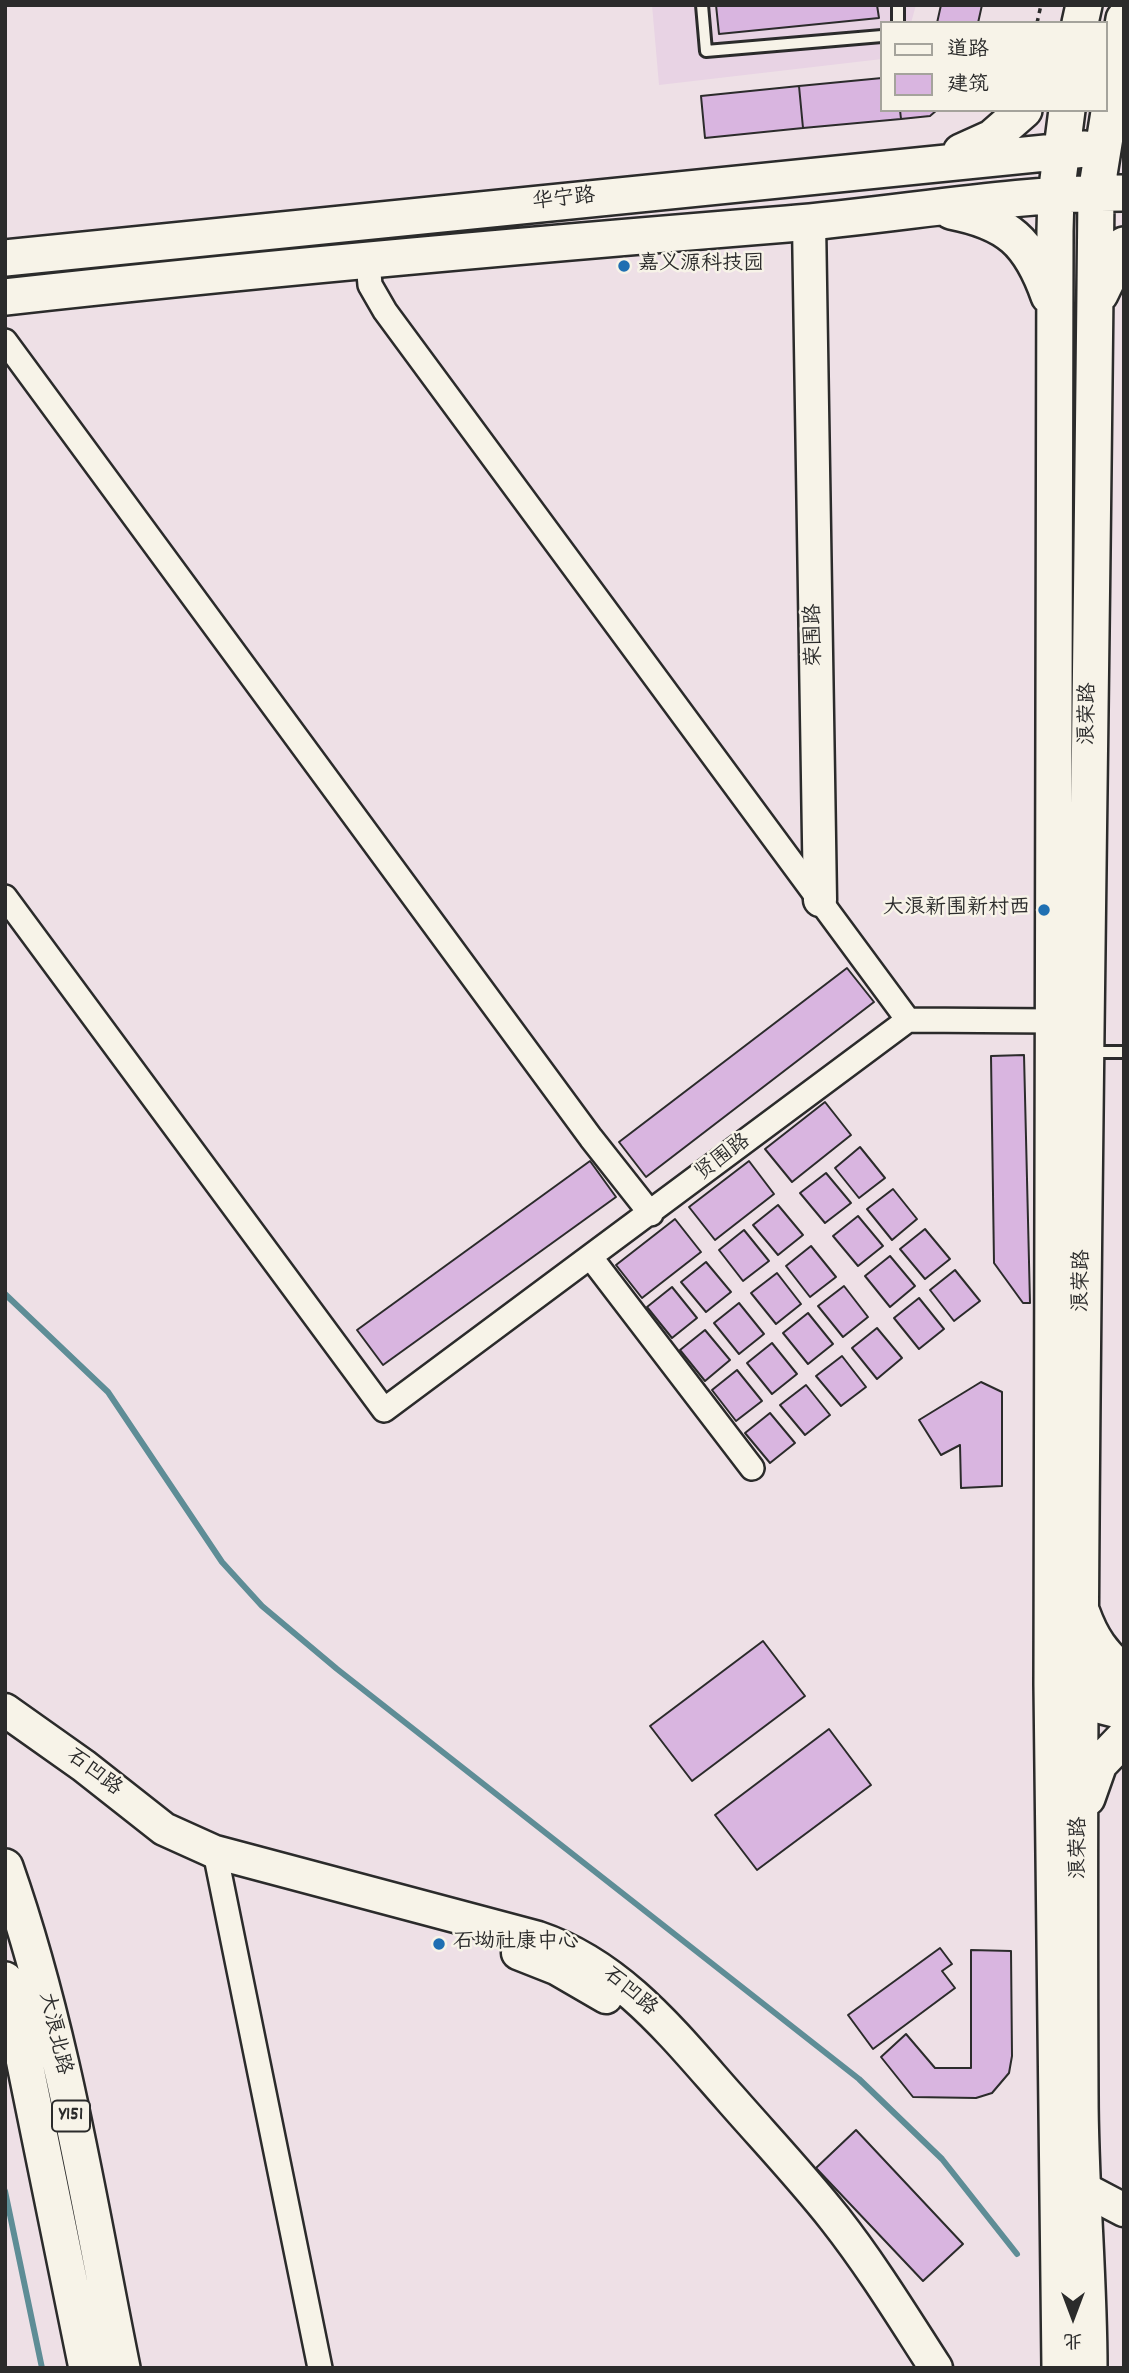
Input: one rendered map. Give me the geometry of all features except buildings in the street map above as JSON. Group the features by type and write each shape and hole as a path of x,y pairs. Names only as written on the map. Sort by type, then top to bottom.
{"main road":[{"name":"浪荣路","path":"1069,2362 1057,2255 1068,2181 1081,1818 1071,1687 1081,1609 1095,314 1110,194 1122,43"},
{"path":"930,163 992,138 1022,112"},
{"name":"浪荣路","path":"1067,112 1056,195 1054,1021 1071,1687 1068,2181 1089,2278 1069,2362"},
{"name":"华宁路","path":"5,258 930,163 1062,150 1112,148"},
{"name":"华宁路","path":"5,297 194,276 809,222 1056,195 1110,194"},
{"path":"933,208 990,222 1024,244 1045,285 1055,328"},
{"name":"荣围路","path":"809,222 820,900"},
{"path":"1095,314 1102,285 1124,245"},
{"path":"1081,1609 1091,1637 1104,1654 1124,1671"},
{"path":"1071,1687 1124,1685"},
{"path":"1071,1687 1124,1713"},
{"name":"石凹路","path":"5,1710 84,1766 164,1829 218,1864 525,1955 582,1981 604,1996 651,2041 811,2222 911,2368"},
{"name":"石凹路","path":"5,1725 168,1853 193,1867 218,1864 538,1938 562,1946 600,1968 650,2009 834,2218 869,2265 936,2368"},
{"path":"1081,1818 1099,1764 1124,1738"},
{"name":"大浪北路","path":"5,1867 35,1959 59,2058 122,2368"},
{"name":"大浪北路","path":"5,1980 13,2005 87,2368"},
{"path":"1068,2181 1124,2210"}],"street":[{"path":"368,262 370,285 385,311 908,1020 1054,1021 1087,1051"},
{"path":"5,341 591,1138 651,1214"},
{"name":"贤围路","path":"5,897 384,1410 592,1258 908,1020"},
{"path":"592,1258 752,1468"},
{"path":"218,1864 320,2368"}],"lane":[{"path":"702,5 706,51 880,36"},
{"path":"1087,1051 1124,1052"}],"shaded area":[{"path":"652,5 916,5 912,21 880,21 880,59 659,85"}],"waterway":[{"path":"5,1294 108,1392 222,1562 262,1606 337,1669 859,2079 942,2159 1017,2254"},
{"path":"5,2191 42,2368"}],"place":[{"name":"嘉义源科技园","path":"624,266"},
{"name":"大浪新围新村西","path":"1044,910"},
{"name":"石坳社康中心","path":"439,1944"}]}
